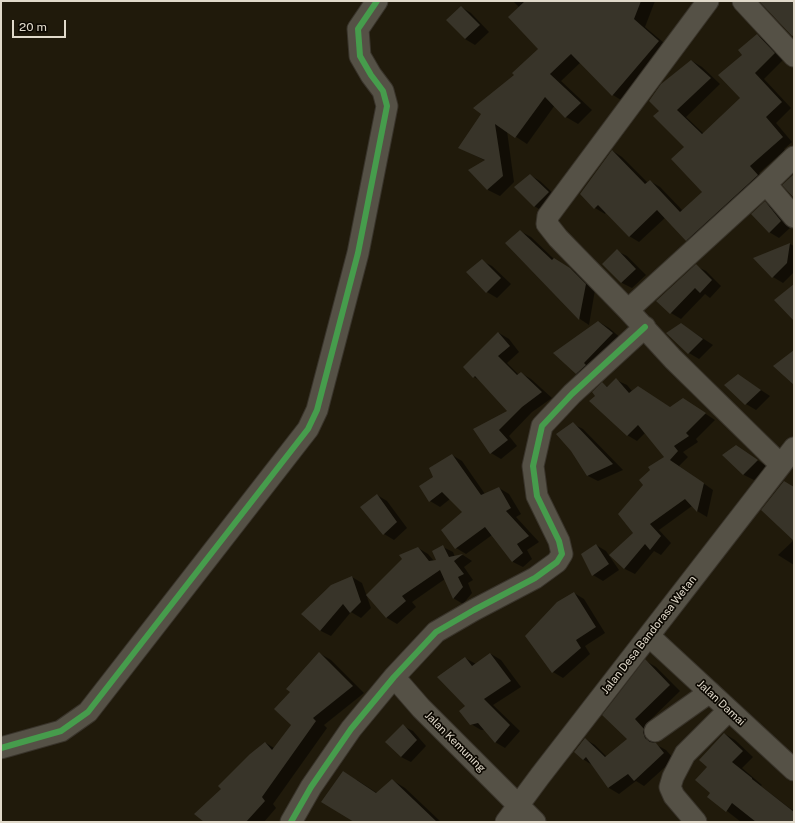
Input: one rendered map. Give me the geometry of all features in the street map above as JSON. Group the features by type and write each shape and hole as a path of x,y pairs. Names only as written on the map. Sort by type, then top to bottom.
{"street":[{"path":"1,748 61,731 88,712 308,429 317,410 358,253 387,106 383,91 371,75 360,56 358,29 377,1"},
{"path":"708,1 548,216 548,224 558,238 645,327 673,359 790,455"},
{"path":"743,1 794,56"},
{"path":"628,310 794,157"},
{"path":"766,184 794,217"},
{"path":"291,822 311,787 351,729 394,677 436,632 535,578 557,562 562,554 559,541 537,496 533,466 542,426 572,394 645,327"},
{"name":"Jalan Desa Bandorasa Wetan","path":"506,822 790,455"},
{"name":"Jalan Damai","path":"649,636 794,770"},
{"name":"Jalan Kemuning","path":"394,677 421,708 535,822"},
{"path":"655,731 710,692"},
{"path":"696,822 674,796 670,788 673,777 685,754 729,710"}],"building":[{"path":"525,1 641,1 634,19 659,41 612,96 571,54 550,74 581,103 565,118 545,97 515,138 495,124 503,176 487,190 468,170 485,160 458,148 481,114 473,108 514,75 512,73 538,49 508,17"},
{"path":"759,1 794,1 794,35 792,36"},
{"path":"461,6 480,25 465,39 446,20"},
{"path":"757,34 775,53 755,73 782,102 766,117 783,137 750,166 758,175 686,241 657,210 629,237 598,205 594,209 580,194 612,150 645,184 650,180 680,212 702,192 671,159 684,147 653,116 659,111 649,101 661,84 691,60 711,78 677,110 702,134 740,98 718,75 742,55 738,50"},
{"path":"530,174 549,192 534,207 514,187"},
{"path":"794,174 794,198 782,185"},
{"path":"765,201 781,221 769,233 751,214"},
{"path":"520,230 552,260 554,258 570,268 586,284 579,320 505,243"},
{"path":"790,243 787,263 772,278 753,258"},
{"path":"617,249 636,269 621,283 602,264"},
{"path":"482,259 501,278 486,293 466,272"},
{"path":"696,264 712,280 700,293 695,288 670,314 656,301"},
{"path":"794,284 794,321 774,300"},
{"path":"598,321 613,333 584,363 586,365 576,374 553,353"},
{"path":"681,323 703,339 688,354 666,333"},
{"path":"498,332 510,346 498,356 517,375 521,372 542,392 522,407 499,430 508,440 490,454 473,429 507,411 475,376 473,378 463,367"},
{"path":"794,350 794,385 773,366"},
{"path":"738,374 761,390 745,405 724,385"},
{"path":"616,378 629,393 638,386 670,407 683,398 706,413 686,433 689,436 674,446 678,451 670,460 704,483 697,512 685,499 650,524 661,536 650,550 645,544 624,569 609,555 633,533 618,514 643,485 639,480 650,470 648,467 664,457 638,425 627,436 589,401 595,396 592,392 602,382 607,387"},
{"path":"573,422 613,464 587,476 571,451 556,434"},
{"path":"736,445 758,460 743,475 722,455"},
{"path":"452,454 481,495 499,487 511,508 506,511 529,536 517,544 523,553 512,562 485,527 455,549 441,530 462,512 442,492 429,502 419,486 433,477 429,468"},
{"path":"784,481 794,487 794,541 761,510"},
{"path":"377,494 397,522 383,535 360,507"},
{"path":"596,544 609,564 592,576 581,554"},
{"path":"443,545 449,557 463,554 454,561 464,574 458,577 463,587 453,599 440,570 402,596 406,601 386,618 366,595 402,559 399,555 418,547 429,561 436,560 432,551"},
{"path":"352,576 361,602 350,613 343,604 320,631 301,614 331,585"},
{"path":"574,592 596,627 576,640 581,648 552,673 525,636 557,602"},
{"path":"319,652 353,686 313,718 316,721 262,797 265,801 246,822 204,822 194,814 221,789 218,786 250,754 265,742 272,750 291,725 274,709 290,692 286,689"},
{"path":"490,653 511,681 484,699 510,725 495,743 478,723 470,725 459,711 465,706 437,677 465,657 472,666"},
{"path":"645,659 670,685 635,719 644,729 643,732 645,738 650,742 656,743 664,753 634,781 628,774 608,788 586,757 583,760 574,752 585,738 605,757 627,739 602,715"},
{"path":"403,724 417,740 401,757 385,742"},
{"path":"724,733 743,751 732,762 794,812 794,822 756,822 732,803 726,812 707,797 710,793 695,780 707,767 699,760"},
{"path":"343,771 376,793 392,779 437,822 354,822 321,802"}],"cycle path":[{"path":"1,748 61,731 88,712 308,429 317,410 358,253 387,106 383,91 371,75 360,56 358,29 377,1"},
{"path":"291,822 311,787 351,729 394,677 436,632 535,578 557,562 562,554 559,541 537,496 533,466 542,426 572,394 645,327"}]}
